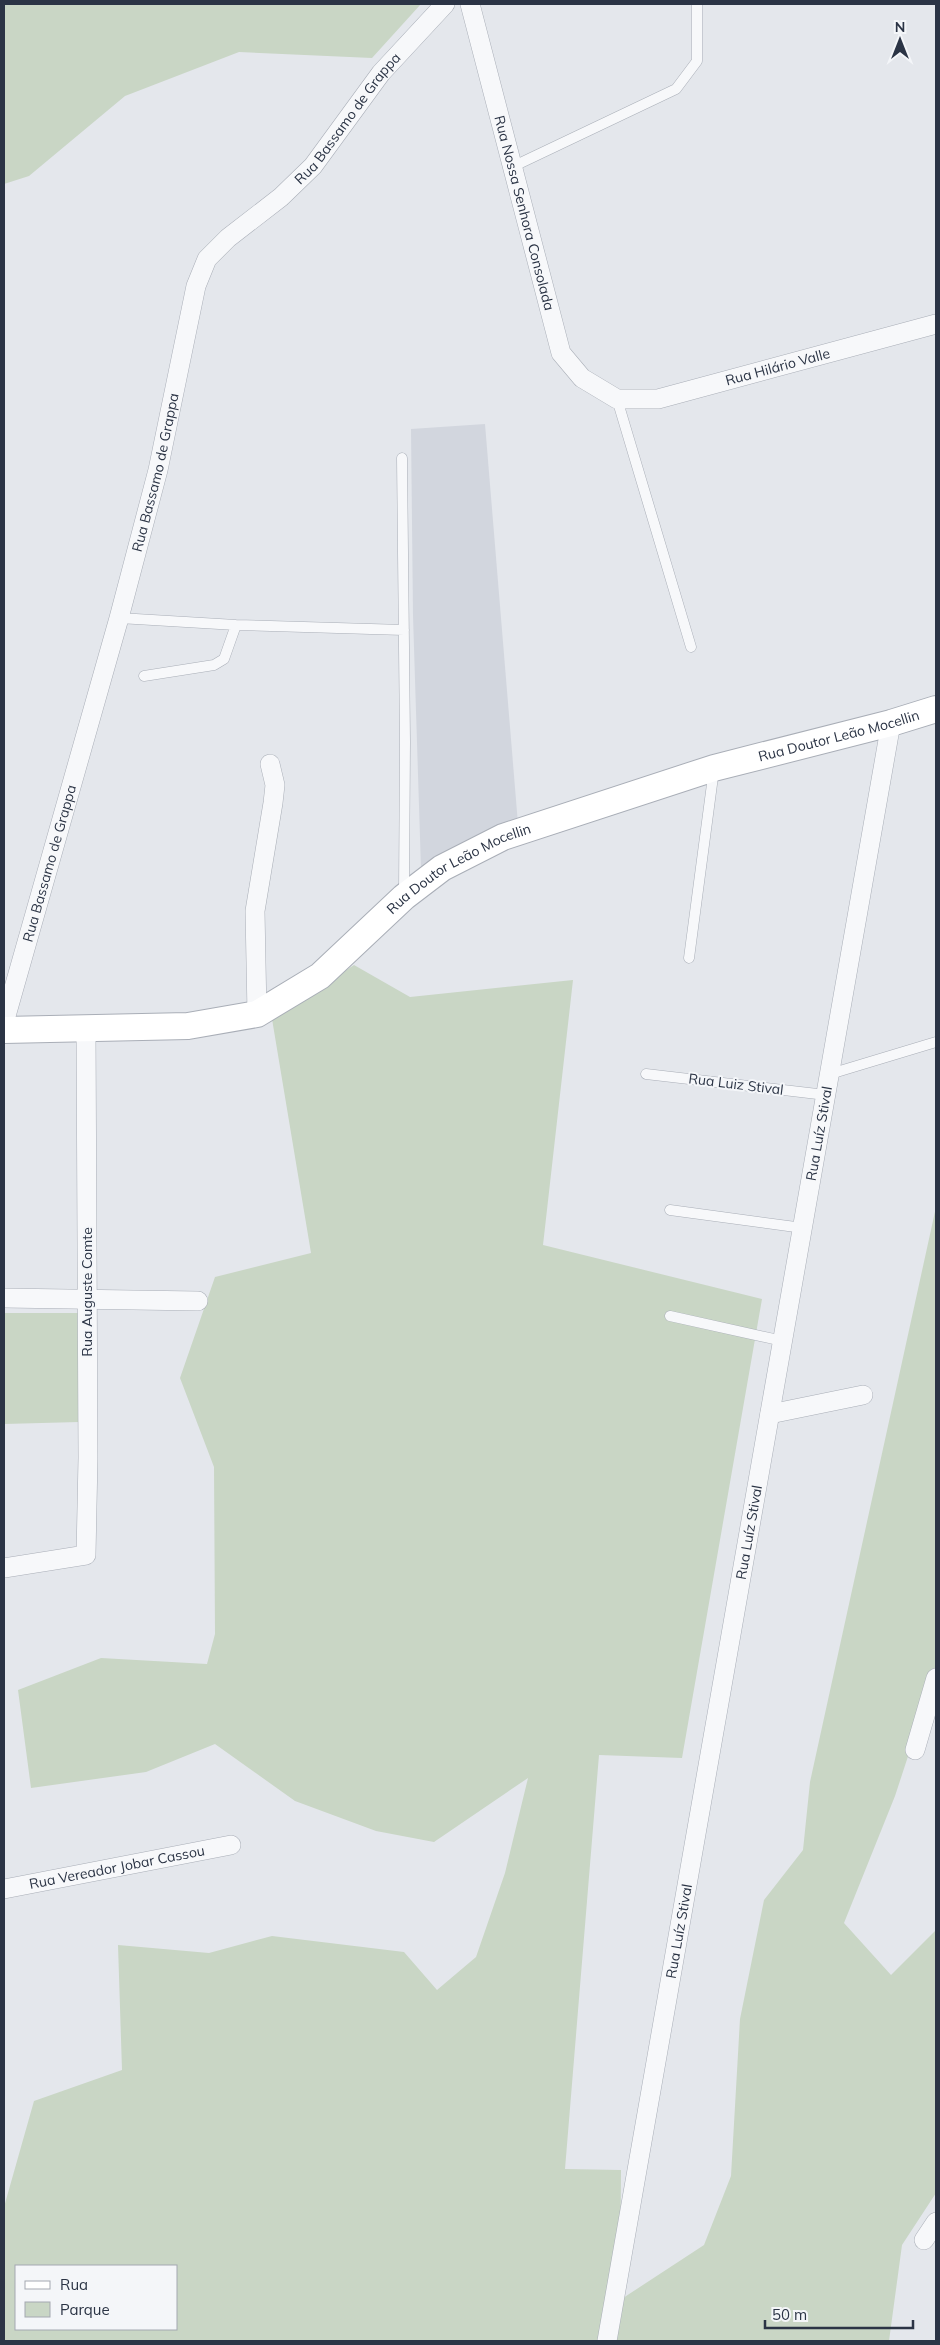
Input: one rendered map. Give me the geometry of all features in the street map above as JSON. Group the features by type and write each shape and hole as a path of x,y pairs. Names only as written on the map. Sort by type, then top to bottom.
{"street":[{"name":"Rua Bassamo de Grappa","path":"4,1023 119,618 158,470 196,286 207,259 228,238 281,197 313,166 381,73 445,4"},
{"name":"Rua Nossa Senhora Consolada","path":"470,4 560,353 582,378 617,399"},
{"name":"Rua Hilário Valle","path":"617,399 658,399 936,324"},
{"name":"Rua Doutor Leão Mocellin","path":"4,1030 188,1026 256,1014 320,976 404,897 442,868 503,837 714,768 891,723 936,709"},
{"name":"Rua Luíz Stival","path":"607,2341 891,723"},
{"path":"256,1014 255,911 275,785 270,764"},
{"name":"Rua Auguste Comte","path":"4,1568 86,1555 88,1458 86,1028"},
{"path":"4,1298 198,1301"},
{"path":"770,1414 863,1395"},
{"path":"915,1750 936,1678"},
{"name":"Rua Vereador Jobar Cassou","path":"4,1889 231,1845"},
{"path":"924,2240 936,2222"}],"lane":[{"path":"512,167 676,89 697,61 697,4"},
{"path":"617,399 647,508 691,647"},
{"path":"402,458 404,897"},
{"path":"119,618 236,625 404,630"},
{"path":"144,676 214,665 224,659 236,625"},
{"path":"689,958 714,768"},
{"path":"830,1074 936,1042"},
{"name":"Rua Luiz Stival","path":"646,1074 826,1095"},
{"path":"670,1210 802,1228"},
{"path":"670,1316 783,1341"}],"shaded area":[{"path":"485,424 518,824 421,869 413,616 411,429"}],"green space":[{"path":"4,4 421,4 372,58 239,52 125,96 29,176 4,184"},
{"path":"354,965 410,997 573,980 543,1245 762,1299 682,1758 599,1755 565,2169 621,2170 620,2300 704,2245 731,2176 740,2019 764,1900 803,1850 810,1782 936,1207 936,1671 895,1796 844,1923 891,1975 936,1930 936,2193 902,2245 889,2341 4,2341 4,2207 34,2101 122,2070 118,1945 209,1953 272,1936 404,1952 437,1990 476,1957 505,1873 528,1778 434,1842 376,1831 295,1801 215,1744 146,1772 31,1788 18,1690 101,1658 207,1664 215,1634 214,1467 180,1378 215,1277 311,1253 272,1019"},
{"path":"4,1313 79,1313 79,1422 4,1424"}]}
